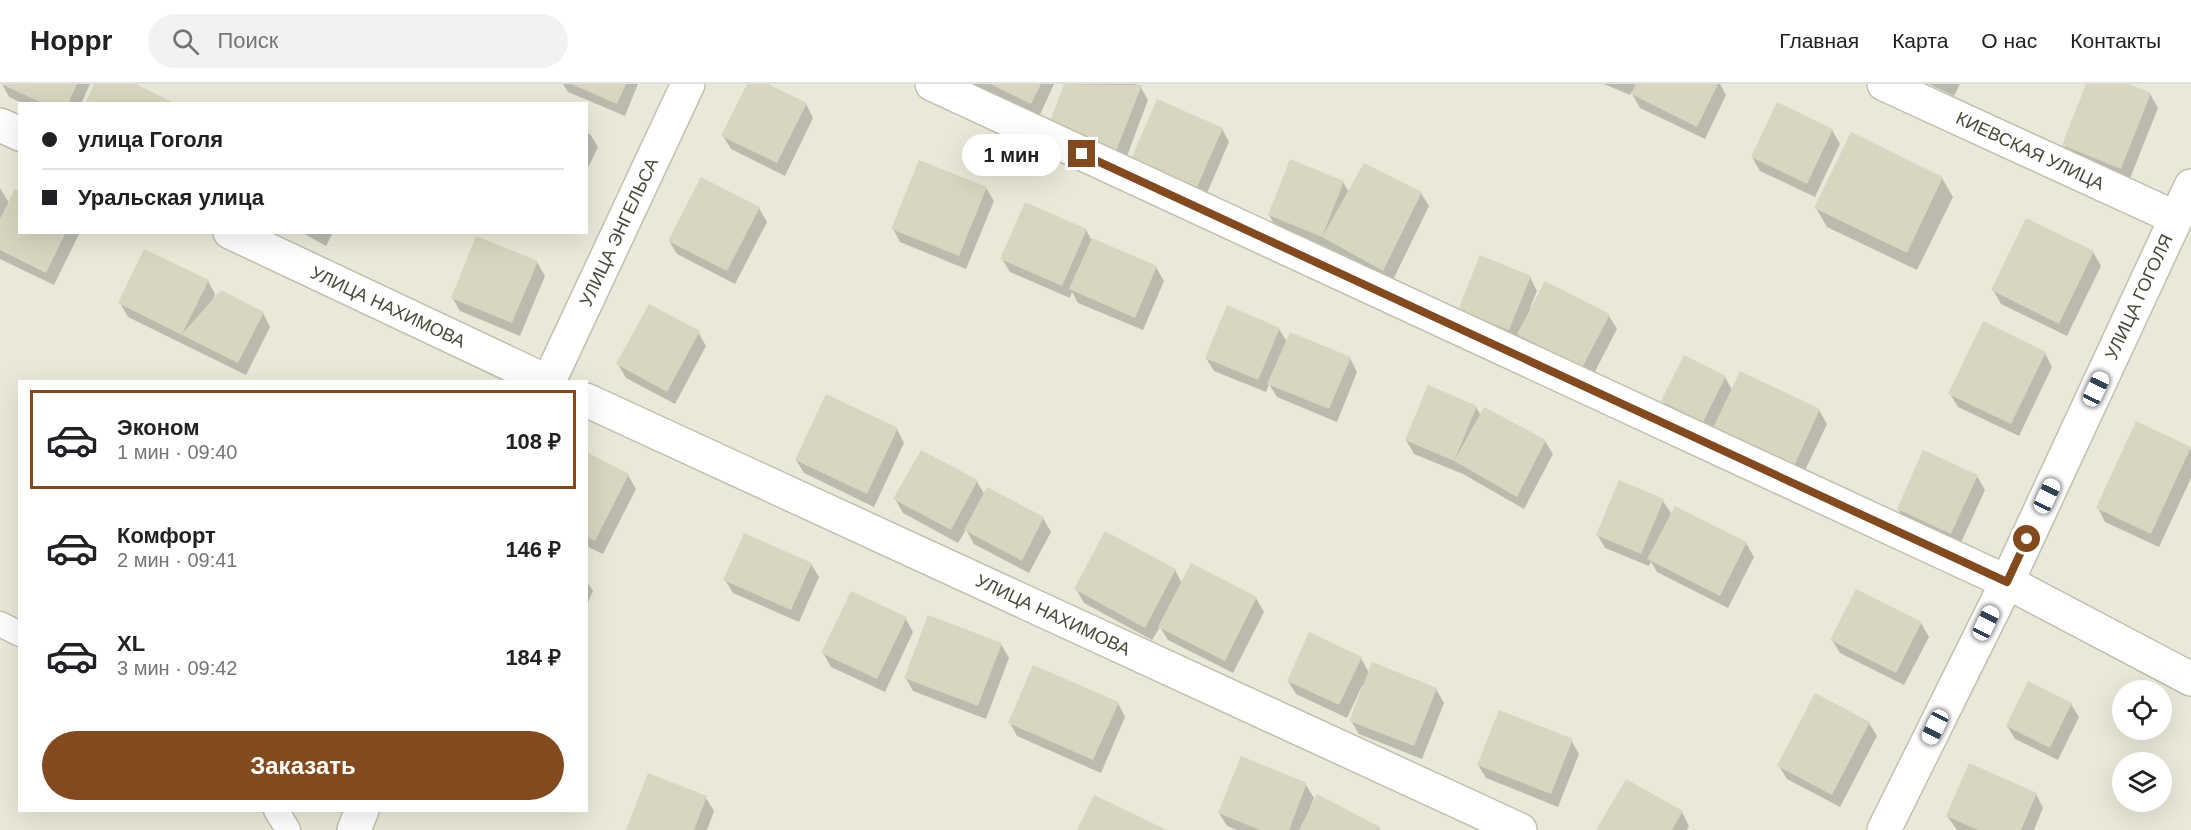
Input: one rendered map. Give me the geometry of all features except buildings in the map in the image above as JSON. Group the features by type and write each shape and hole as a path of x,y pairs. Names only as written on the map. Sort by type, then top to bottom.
{"street":[{"name":"УЛИЦА ЭНГЕЛЬСА","path":"548,380 688,84"},
{"path":"932,84 2007,582 2191,679"},
{"name":"КИЕВСКАЯ УЛИЦА","path":"1884,84 2176,218"},
{"path":"0,125 18,133"},
{"name":"УЛИЦА ГОГОЛЯ","path":"1884,830 2007,582 2191,186"},
{"name":"УЛИЦА НАХИМОВА","path":"234,234 546,380"},
{"name":"УЛИЦА НАХИМОВА","path":"588,401 1520,830"},
{"path":"354,830 361,812"}],"lane":[{"path":"0,624 18,633"},
{"path":"277,812 288,830"}],"shaded area":[{"path":"0,84 2191,84 2191,830 0,830"}],"route":[{"path":"1082,154 2007,582 2027,539"}]}
